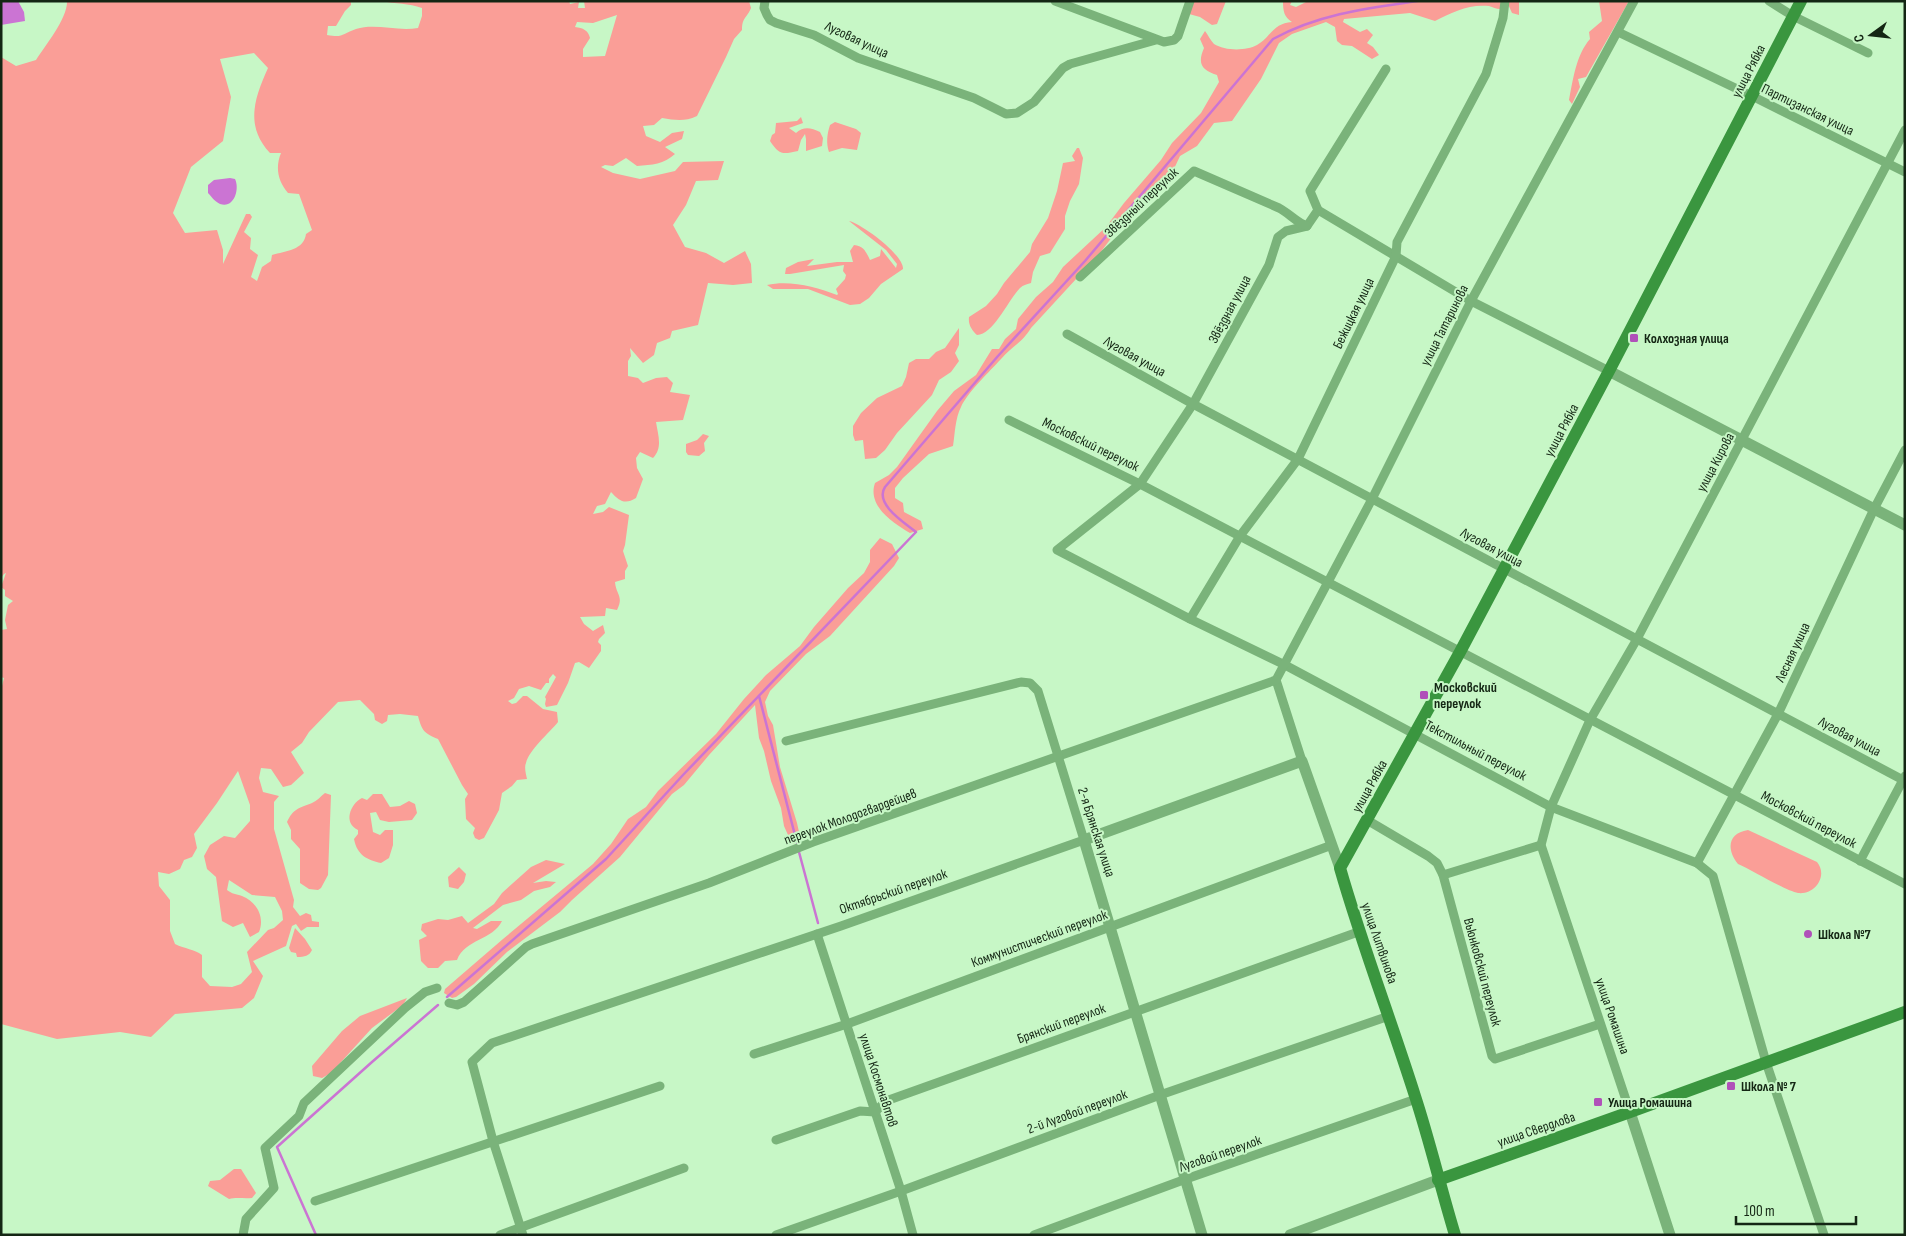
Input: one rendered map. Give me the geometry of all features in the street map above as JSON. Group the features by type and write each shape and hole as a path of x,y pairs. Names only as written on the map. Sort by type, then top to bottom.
{"main road":[{"name":"улица Рябка","path":"1340,868 1460,652 1609,371 1801,1"},
{"name":"улица Литвинова","path":"1340,868 1358,932 1389,1016 1416,1099 1455,1235"},
{"name":"улица Свердлова","path":"1438,1180 1905,1012"}],"street":[{"path":"1055,1 1156,40"},
{"name":"Луговая улица","path":"765,4 770,20 776,23 814,35 858,58 974,98 1006,114 1017,113 1027,108 1058,73 1070,64 1156,40 1164,42 1174,40 1178,36 1190,1"},
{"name":"Бежицкая улица","path":"1190,619 1240,536 1298,460 1396,256 1397,242 1486,74 1503,18 1505,1"},
{"name":"улица Татаринова","path":"1285,665 1372,499 1471,301 1634,1"},
{"path":"1769,1 1793,16 1868,53"},
{"name":"Партизанская улица","path":"1618,32 1905,172"},
{"path":"1386,69 1310,190 1318,210 1471,301 1905,525"},
{"name":"улица Кирова","path":"1551,806 1590,720 1637,639 1905,130"},
{"name":"Звёздный переулок","path":"1080,278 1194,171 1279,208 1301,224 1307,226"},
{"path":"1307,226 1318,210"},
{"name":"Звёздная улица","path":"1057,550 1140,484 1193,404 1269,265 1278,237 1286,231 1307,226"},
{"name":"Луговая улица","path":"1067,334 1298,460 1904,779"},
{"name":"Московский переулок","path":"1009,420 1140,484 1905,884"},
{"name":"Лесная улица","path":"1697,863 1778,714 1874,509 1905,450"},
{"name":"Текстильный переулок","path":"1057,550 1190,619 1285,665 1551,806 1697,863 1713,876 1766,1062 1824,1235"},
{"path":"1276,680 1285,665"},
{"name":"переулок Молодогвардейцев","path":"449,1003 457,1005 464,1002 526,947 540,941 691,889 813,842 1276,680"},
{"name":"улица Литвинова","path":"1276,680 1340,868"},
{"name":"2-я Брянская улица","path":"786,740 1021,682 1030,683 1038,691 1111,926 1202,1235"},
{"name":"Октябрьский переулок","path":"493,1141 472,1062 492,1044 817,934 1302,761"},
{"path":"1860,861 1904,779"},
{"path":"1443,875 1541,845 1551,806"},
{"name":"Вьюнковский переулок","path":"1367,820 1428,856 1437,864 1443,875 1492,1056 1495,1059 1600,1024"},
{"name":"Коммунистический переулок","path":"754,1054 847,1024 1332,845"},
{"name":"улица Ромашина","path":"1541,845 1670,1235"},
{"name":"Брянский переулок","path":"875,1112 886,1101 1358,932"},
{"name":"улица Космонавтов","path":"817,934 901,1191 913,1235"},
{"path":"242,1235 246,1219 274,1188 265,1148 299,1116 304,1103 383,1028 425,992 437,988"},
{"name":"2-й Луговой переулок","path":"776,1235 1160,1095 1389,1016"},
{"path":"315,1201 660,1086"},
{"name":"Луговой переулок","path":"1034,1235 1186,1179 1416,1099"},
{"path":"776,1140 860,1111 875,1112"},
{"path":"493,1141 523,1231"},
{"path":"500,1235 523,1231 684,1168"},
{"name":"улица Свердлова","path":"1290,1235 1438,1180"}],"shaded area":[{"path":"1,1 18,1 24,12 25,21 1,25"},
{"path":"67,1 351,1 351,5 336,26 328,26 327,35 337,36 364,27 418,28 422,16 422,8 382,1 569,1 570,4 579,2 578,8 585,8 584,1 749,1 751,8 744,20 742,30 734,39 697,116 684,120 662,118 654,125 643,126 646,136 660,142 672,133 684,131 682,139 665,147 675,154 667,160 653,164 637,166 626,158 613,166 605,165 601,167 613,173 640,179 675,171 683,162 724,161 718,180 696,181 686,205 673,225 685,247 706,253 724,263 745,251 751,264 752,283 733,285 708,283 698,325 672,331 670,338 657,343 654,355 643,363 630,348 631,356 628,361 628,376 638,378 643,383 656,378 667,377 673,383 670,392 690,395 683,420 656,422 659,446 653,458 640,452 636,458 637,468 643,479 636,498 625,502 611,492 605,504 597,506 593,514 603,512 609,507 629,515 623,551 628,566 625,571 625,579 615,582 620,598 617,610 606,608 605,616 580,617 584,624 593,631 603,625 605,633 598,642 601,645 601,651 589,668 579,662 575,663 557,705 546,707 545,704 545,697 556,677 553,674 549,679 549,683 546,683 541,690 529,686 519,689 514,698 508,701 512,704 516,703 523,696 527,696 543,709 557,712 558,722 535,747 528,758 525,766 527,779 517,780 502,793 499,810 484,838 479,840 475,838 473,833 475,828 466,819 465,799 468,794 438,739 424,731 418,716 388,715 387,721 382,724 375,720 374,714 360,700 338,702 309,732 302,743 291,752 304,773 291,785 283,787 271,769 261,768 259,778 263,792 279,796 274,802 274,829 294,900 293,907 300,916 306,913 311,915 312,921 319,922 319,927 307,927 301,931 296,924 292,926 286,946 253,961 263,976 254,998 242,1008 175,1014 151,1037 120,1032 57,1039 1,1024 1,690 4,678 1,677 1,630 7,629 5,620 8,605 13,601 5,596 5,590 1,587 6,573 1,578 1,57 16,66 36,60 55,32 66,8","holes":["617,15 605,56 583,57 583,49 590,38 585,30 575,27 577,22 593,23","254,53 268,68 259,91 254,112 257,133 270,153 281,153 278,174 282,184 288,193 299,194 312,230 306,234 305,239 298,247 272,255 271,261 262,267 257,281 251,277 258,255 250,249 251,238 244,232 252,217 250,214 246,214 223,264 223,250 217,230 185,233 173,213 191,167 223,141 231,97 220,59","238,771 250,805 250,821 235,838 224,836 210,845 204,856 207,869 216,877 222,921 233,927 243,923 250,937 259,932 261,926 256,906 242,896 227,890 229,880 252,895 275,897 282,911 283,920 274,928 268,930 247,952 252,972 241,984 232,987 210,986 202,977 202,955 175,944 170,931 170,900 159,886 158,872 169,874 180,869 184,860 192,857 197,848 194,834"]},
{"path":"1188,1 1226,1 1217,24 1212,25 1200,17 1189,14"},
{"path":"1283,1 1292,1 1290,5 1296,7 1308,1 1519,1 1519,15 1512,13 1508,4 1500,9 1489,6 1467,7 1435,21 1410,13 1344,19 1343,22 1360,32 1367,29 1373,35 1367,43 1379,55 1372,59 1352,46 1342,45 1337,41 1335,27 1326,22 1292,34 1279,43 1261,79 1232,121 1214,123 1197,146 1180,156 1173,171 1159,185 1149,199 1118,229 1100,253 1024,337 973,389 959,412 953,446 929,454 895,488 895,498 903,503 904,512 921,521 923,529 910,533 889,519 878,506 875,499 875,483 889,475 897,467 937,411 954,391 976,375 992,349 999,349 1005,339 1016,329 1018,319 1036,297 1053,282 1063,267 1106,227 1161,160 1172,143 1201,113 1219,82 1217,75 1202,66 1201,58 1204,48 1200,39 1205,31 1214,44 1224,48 1252,47 1261,42 1280,25 1292,22 1287,18 1283,8"},
{"path":"1599,1 1629,1 1586,77 1578,79 1580,87 1572,104 1569,100 1578,60 1590,39 1589,32 1602,21"},
{"path":"801,117 803,123 789,128 796,133 808,128 820,132 823,138 822,146 806,151 805,134 798,151 779,152 770,141 775,133 776,123 797,121"},
{"path":"835,122 856,129 861,133 857,150 842,148 829,152 828,132 830,125"},
{"path":"1077,148 1079,148 1083,158 1079,184 1065,216 1065,229 1050,253 1040,256 1033,272 1031,283 1020,288 995,323 983,333 977,335 971,327 969,317 986,306 1030,252 1032,244 1048,218 1057,191 1063,163 1075,161 1072,156"},
{"path":"235,179 237,188 235,197 229,204 220,204 208,193 208,185 214,180"},
{"path":"849,221 863,228 890,248 902,263 903,269 881,284 869,298 860,304 850,305 808,289 773,289 767,285 785,283 803,285 837,295 836,289 845,279 846,275 843,271 844,265 790,274 785,274 786,268 798,262 814,259 807,266 853,262 850,251 854,245 862,248 870,260 880,256 881,249 896,268 897,264 886,250"},
{"path":"959,328 959,345 955,353 959,361 951,372 939,380 932,395 897,433 885,450 876,458 865,459 863,440 855,441 853,435 853,426 861,413 877,398 902,386 909,363 916,359 929,359 936,352 945,348"},
{"path":"703,434 709,436 704,443 705,451 699,456 688,455 686,444 697,440"},
{"path":"880,538 892,544 899,558 894,566 830,636 806,654 770,691 765,702 768,716 773,725 780,767 801,841 792,844 784,826 781,808 759,738 755,705 684,785 672,794 620,857 560,912 507,952 474,984 456,997 452,998 444,993 445,989 593,864 611,844 628,819 646,807 658,791 716,734 766,675 800,646 848,588 864,573 870,562 870,550"},
{"path":"325,793 331,795 328,875 321,888 318,890 309,889 300,883 300,849 291,839 291,830 287,822 294,812 314,802"},
{"path":"373,794 382,794 390,807 400,806 409,801 415,804 417,813 412,820 389,822 380,820 376,812 370,813 373,832 380,835 385,830 393,830 393,845 389,858 381,863 371,860 360,853 354,839 358,834 358,830 353,827 350,818 354,805 362,798 367,800"},
{"path":"1748,830 1817,862 1820,867 1821,878 1815,887 1810,891 1798,893 1738,864 1732,853 1731,842 1736,834"},
{"path":"546,860 565,864 533,883 556,882 550,887 534,891 521,900 503,905 473,928 477,929 491,921 502,921 492,932 466,948 457,960 445,961 438,968 428,968 421,961 419,940 427,936 421,930 422,924 438,919 448,920 462,916 468,923 494,904 502,893 531,867"},
{"path":"459,867 466,874 464,882 458,889 449,887 448,877"},
{"path":"295,928 312,950 306,956 297,957 296,953 291,952 289,948"},
{"path":"407,998 403,1005 372,1028 331,1073 322,1078 313,1076 312,1066 342,1031 360,1016"},
{"path":"234,1169 241,1169 256,1193 252,1198 229,1199 208,1186 210,1181 220,1180"}],"waterway":[{"path":"447,997 606,859 683,775 916,532 898,518 887,506 883,493 885,487 998,356 1085,261 1273,39 1290,30 1325,18 1417,1"},
{"path":"759,696 797,843"},
{"path":"799,852 818,923"},
{"path":"316,1235 277,1147 438,1005"}],"place":[{"name":"Колхозная улица","path":"1634,338"},
{"name":"Московский переулок","path":"1424,695"},
{"name":"Школа №7","path":"1808,934"},
{"name":"Школа № 7","path":"1731,1086"},
{"name":"Улица Ромашина","path":"1598,1102"}]}
